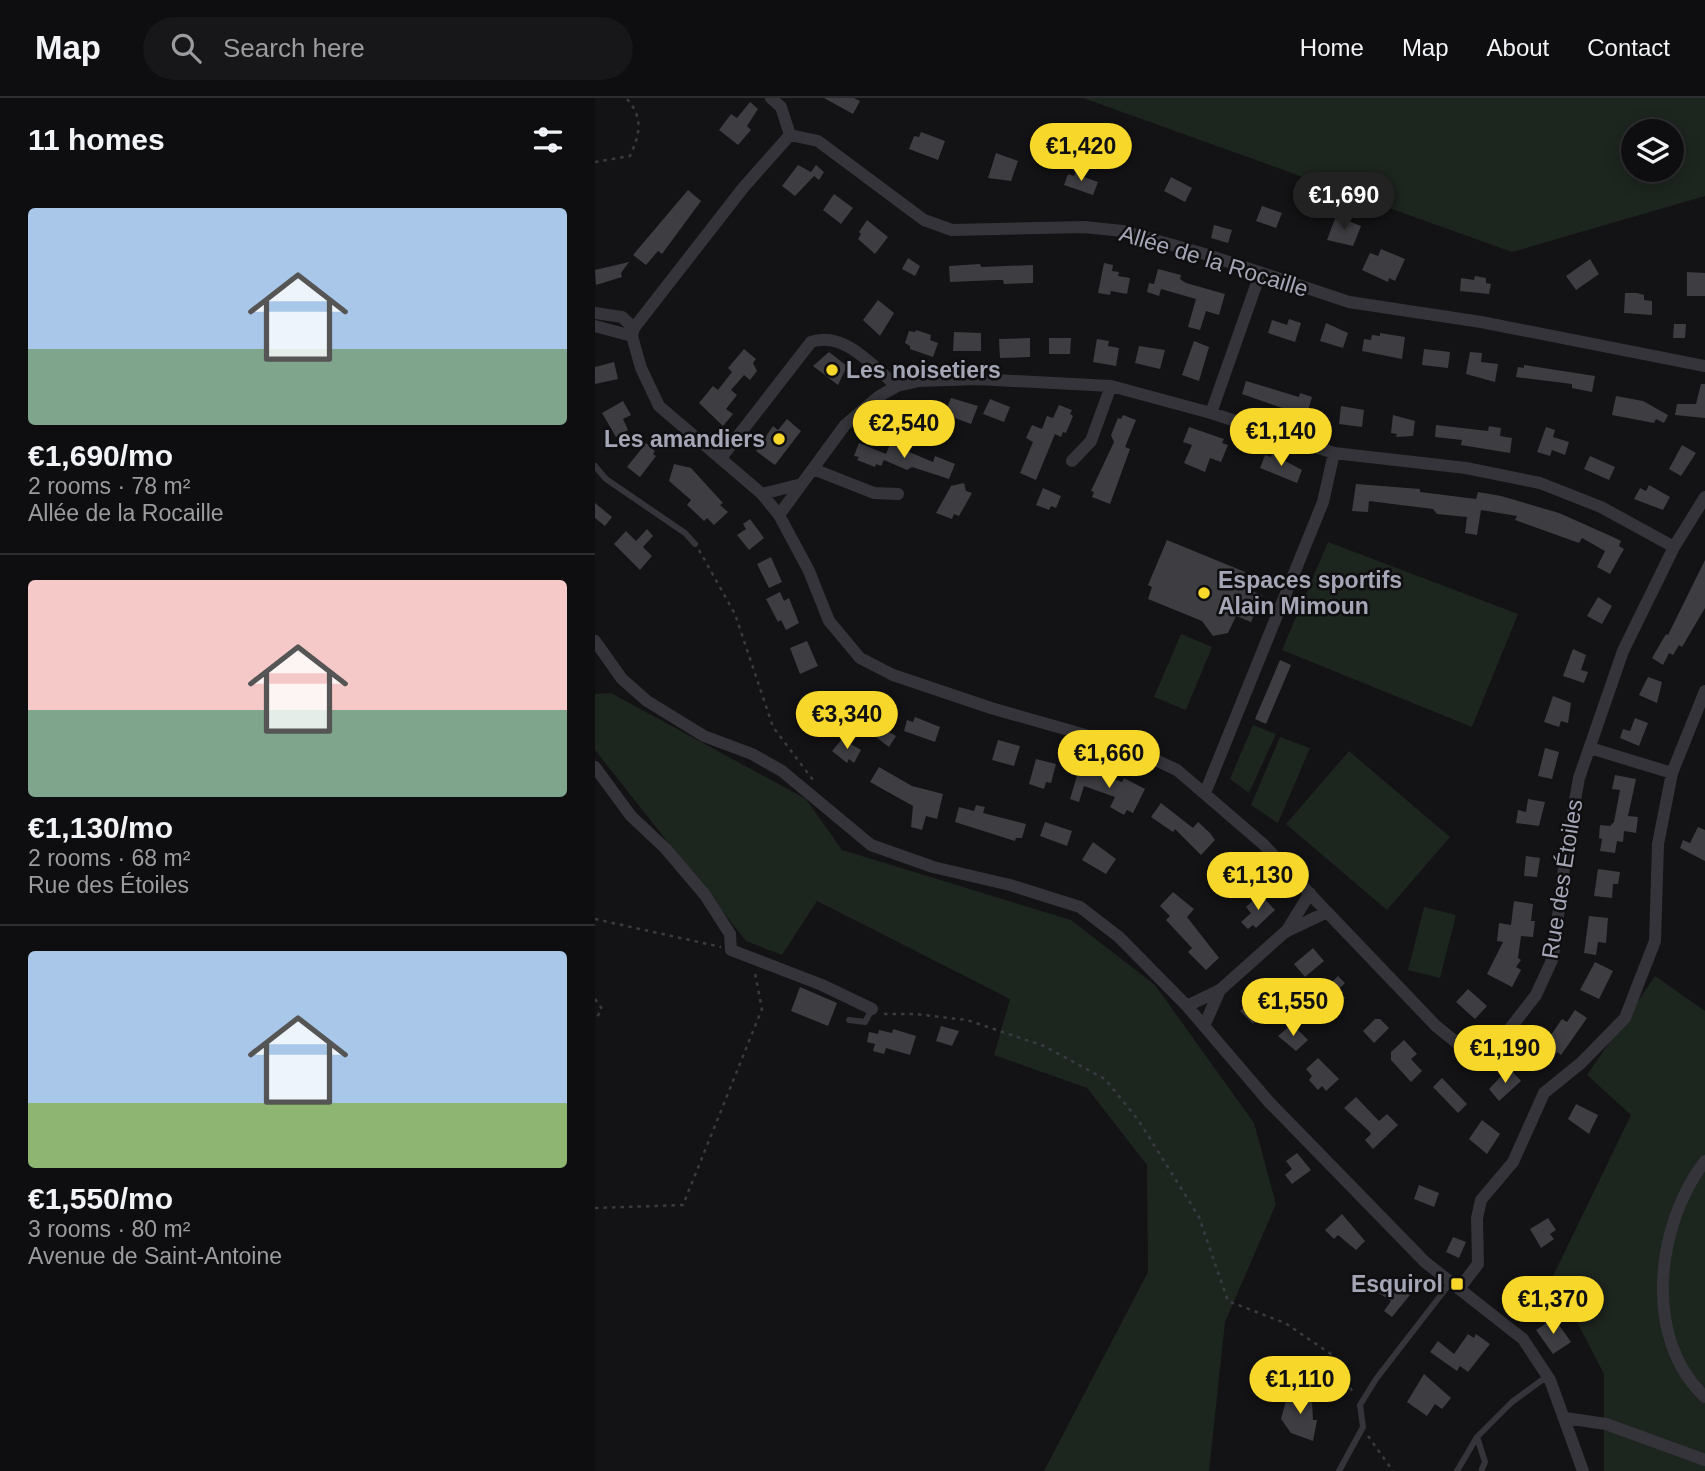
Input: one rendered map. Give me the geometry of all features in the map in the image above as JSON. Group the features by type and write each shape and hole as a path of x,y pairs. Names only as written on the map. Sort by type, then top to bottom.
{"street":[{"path":"633,332 743,188 790,135 781,107 772,98"},
{"name":"Allée de la Rocaille","path":"790,135 818,141 924,220 939,227 952,230 1084,228 1123,231 1208,255 1349,302 1481,322 1705,366"},
{"path":"1211,414 1260,274"},
{"path":"595,313 622,317 633,332"},
{"path":"595,326 633,332"},
{"name":"Rue des Étoiles","path":"633,332 641,369 659,406 762,494 779,515 809,570 829,621 860,658 893,675 991,708 1128,747 1177,770 1263,844 1436,1026 1462,1047 1490,1046 1508,1031 1536,995 1553,958 1566,851 1579,778 1623,651 1674,547 1705,497"},
{"path":"721,458 811,342 823,338 845,344 897,386"},
{"path":"779,515 856,412 897,386 936,379 1111,386 1334,453 1466,468 1540,483 1601,507 1674,547"},
{"path":"1072,461 1091,441 1111,386"},
{"path":"1205,793 1323,502 1334,453"},
{"path":"813,469 874,493 898,494"},
{"path":"762,494 779,492 800,484"},
{"path":"595,641 622,679 647,701 704,736 752,754 782,771 871,845 933,867 1010,885 1080,907 1119,937 1187,1006 1269,1102 1425,1262 1523,1339 1550,1380 1583,1471"},
{"path":"1455,1286 1478,1264 1477,1218 1481,1200 1513,1162 1545,1093 1581,1063 1625,1018 1655,942 1658,844 1672,773 1705,691"},
{"path":"1590,748 1672,773"},
{"path":"595,767 631,816 666,849 705,895 730,933 731,950 822,985 871,1009"},
{"path":"1286,932 1310,893"},
{"path":"1187,1006 1220,990 1286,932 1327,912"},
{"path":"1204,1026 1220,990"},
{"path":"1705,1161 1691,1182 1668,1244 1662,1271 1665,1321 1675,1356 1705,1397"},
{"path":"1565,1418 1606,1424 1705,1460"}],"lane":[{"path":"595,466 606,479 685,533 695,544"},
{"path":"849,1020 865,1022 871,1009"},
{"path":"1339,1471 1363,1427 1360,1405 1376,1379 1455,1286"},
{"path":"1457,1471 1477,1437 1512,1402 1542,1380 1550,1380"},
{"path":"1477,1437 1485,1462 1482,1469"}],"path":[{"path":"595,162 630,156 641,130 634,106 626,98"},
{"path":"695,544 735,614 773,727 818,786 821,801"},
{"path":"595,919 689,938 731,950"},
{"path":"595,1208 683,1205 762,1009 753,960"},
{"path":"595,999 602,1009 595,1020"},
{"path":"871,1009 880,1014 915,1014 967,1020 1044,1046 1105,1079 1139,1121 1199,1217 1228,1301 1285,1323 1334,1356 1360,1405"},
{"path":"1363,1427 1375,1450 1393,1471"}],"shaded area":[{"path":"1083,98 1705,98 1705,196 1512,252"},
{"path":"1328,542 1518,614 1472,727 1282,650"},
{"path":"1181,634 1212,647 1186,710 1154,697"},
{"path":"611,693 806,799 842,850 1071,920 1155,985 1254,1123 1276,1204 1225,1322 1209,1471 1044,1471 1148,1272 1147,1165 1087,1088 994,1055 1010,999 817,901 782,955 746,941 595,750 595,694"},
{"path":"1253,725 1276,734 1249,793 1230,779"},
{"path":"1280,737 1310,748 1278,823 1251,805"},
{"path":"1349,751 1450,837 1387,910 1286,824"},
{"path":"1424,907 1456,915 1440,978 1408,970"},
{"path":"1655,976 1705,1011 1705,1471 1604,1471 1604,1374 1553,1276 1631,1115 1587,1075"}],"building":[{"path":"824,98 854,98 860,101 853,114"},
{"path":"750,102 758,109 747,126 751,130 738,145 719,130 731,114 737,118"},
{"path":"921,132 945,141 938,160 909,149 914,136 919,137"},
{"path":"996,153 1018,161 1011,181 988,178"},
{"path":"798,165 811,172 816,165 824,172 819,180 814,176 795,196 782,186"},
{"path":"1077,169 1085,172 1084,177 1098,182 1093,195 1064,185 1068,174 1074,176"},
{"path":"1171,177 1192,188 1185,202 1164,191"},
{"path":"688,190 701,201 662,254 658,251 646,265 633,255"},
{"path":"834,194 853,208 841,224 823,210"},
{"path":"1262,206 1282,213 1276,228 1256,221"},
{"path":"1336,216 1361,226 1353,246 1327,240"},
{"path":"867,220 888,237 875,254 858,239"},
{"path":"1214,225 1232,230 1228,243 1211,238"},
{"path":"1381,249 1405,259 1395,281 1389,278 1388,282 1362,270 1370,253 1378,256"},
{"path":"908,258 920,266 915,276 902,269"},
{"path":"1590,259 1599,274 1576,290 1566,276"},
{"path":"629,262 621,273 622,277 596,285 595,270"},
{"path":"1104,263 1113,265 1112,271 1119,272 1118,276 1130,278 1127,294 1111,291 1110,295 1098,293"},
{"path":"980,264 981,267 1033,265 1033,283 1004,284 1003,280 950,282 949,266"},
{"path":"1158,269 1181,275 1180,279 1186,283 1225,294 1219,315 1206,311 1200,330 1188,327 1196,299 1161,289 1159,296 1147,292 1149,283 1154,284"},
{"path":"1687,272 1705,273 1705,296 1687,296"},
{"path":"1475,276 1486,278 1486,283 1491,284 1489,294 1460,291 1461,278 1474,280"},
{"path":"1625,293 1644,295 1644,300 1652,301 1652,315 1624,313"},
{"path":"878,300 894,313 880,336 863,320"},
{"path":"1289,319 1301,323 1295,342 1268,333 1272,320 1287,325"},
{"path":"1326,323 1348,333 1343,348 1320,341"},
{"path":"1674,324 1686,324 1685,338 1673,338"},
{"path":"916,330 931,335 930,340 938,343 933,357 910,349 905,343 909,331"},
{"path":"954,332 981,333 981,351 953,351"},
{"path":"1380,333 1405,337 1402,359 1362,351 1364,339 1371,340 1372,335 1380,336"},
{"path":"1030,338 1030,357 1000,358 999,339"},
{"path":"1049,338 1071,338 1070,354 1049,354"},
{"path":"1097,339 1109,341 1108,346 1119,348 1116,366 1093,362"},
{"path":"1194,341 1209,347 1199,381 1182,375"},
{"path":"1139,346 1165,350 1160,369 1135,363"},
{"path":"744,349 756,359 753,363 757,371 750,380 744,375 731,390 737,395 726,409 733,414 723,426 699,403 713,386 718,390 732,372 728,368"},
{"path":"1424,349 1450,352 1448,368 1422,365"},
{"name":"Les noisetiers","path":"829,352 847,366 838,385 813,366"},
{"path":"1470,352 1482,353 1481,362 1498,364 1495,382 1466,374"},
{"path":"614,362 618,379 595,384 595,367"},
{"path":"1524,365 1595,376 1592,392 1572,388 1572,384 1516,377 1518,367 1524,368"},
{"path":"1246,381 1299,397 1300,393 1312,397 1305,421 1283,414 1285,409 1242,394"},
{"path":"1701,384 1705,384 1705,418 1675,415 1677,404 1696,404"},
{"path":"1616,396 1643,401 1668,415 1664,423 1656,419 1654,423 1612,415"},
{"path":"951,398 978,406 971,424 944,414"},
{"path":"990,399 1010,407 1004,422 983,414"},
{"path":"623,401 631,415 623,419 628,430 616,437 602,413"},
{"path":"912,403 925,408 920,421 915,419 913,424 902,420 906,408 909,410"},
{"path":"1059,405 1072,410 1070,414 1073,416 1066,433 1063,432 1061,437 1055,434 1036,480 1020,473 1033,442 1026,438 1032,425 1042,429 1047,416 1053,418"},
{"path":"1341,406 1364,410 1362,427 1339,424"},
{"path":"1123,415 1136,420 1125,447 1130,449 1110,504 1092,497 1094,492 1091,491 1114,442 1111,435 1118,418 1121,419"},
{"path":"1393,415 1415,421 1413,436 1396,437 1397,434 1391,433"},
{"path":"787,419 801,431 775,465 756,451 773,426 778,430"},
{"path":"1436,425 1488,431 1489,426 1501,428 1500,436 1512,438 1510,453 1461,445 1462,440 1435,437"},
{"path":"1189,427 1224,439 1222,443 1228,445 1221,462 1210,458 1205,472 1184,463 1192,445 1183,442"},
{"path":"1546,427 1555,430 1553,437 1569,442 1565,455 1552,450 1550,456 1537,452"},
{"path":"646,443 655,451 653,454 656,456 640,477 627,467"},
{"path":"859,443 886,454 890,444 933,462 935,456 955,464 949,479 912,467 907,470 884,460 881,466 876,464 875,467 857,460 859,457 854,456"},
{"path":"1682,445 1696,453 1681,476 1669,469"},
{"path":"1272,454 1302,470 1297,483 1260,468 1265,455 1271,457"},
{"path":"1590,456 1615,467 1609,480 1584,469"},
{"path":"674,464 691,468 723,503 720,505 728,512 714,525 707,518 704,521 687,505 691,500 669,481"},
{"path":"964,483 966,491 972,493 959,516 954,514 952,519 936,513 951,486"},
{"path":"1356,484 1420,489 1420,492 1476,499 1478,492 1501,496 1559,513 1621,541 1619,546 1624,549 1610,574 1597,567 1605,551 1582,538 1579,543 1515,520 1517,516 1481,510 1477,535 1465,533 1467,517 1437,514 1433,509 1369,501 1368,512 1352,511"},
{"path":"1649,485 1670,497 1663,510 1634,499 1640,488 1646,491"},
{"path":"1043,488 1061,496 1056,508 1051,506 1049,510 1036,505"},
{"path":"595,503 612,517 605,526 595,518"},
{"path":"750,519 764,538 749,550 737,535 746,529 743,524"},
{"path":"647,529 653,536 643,547 652,556 640,570 614,544 626,531 636,541"},
{"path":"1167,540 1245,572 1239,586 1262,595 1251,622 1236,616 1228,633 1213,636 1202,621 1148,599 1152,587 1148,585"},
{"path":"771,557 782,582 769,588 757,564"},
{"path":"1705,560 1705,608 1682,647 1679,645 1673,655 1669,653 1663,665 1652,658 1666,634 1668,635"},
{"path":"780,592 784,601 789,598 799,623 786,630 781,620 778,622 766,599"},
{"path":"1598,597 1612,606 1602,624 1587,616"},
{"path":"807,641 818,666 800,674 790,648"},
{"path":"1573,649 1586,655 1581,670 1588,672 1584,683 1563,676"},
{"path":"1280,660 1291,665 1266,724 1255,719"},
{"path":"1648,677 1662,682 1657,703 1639,695"},
{"path":"1553,696 1571,703 1568,723 1561,721 1559,727 1544,722"},
{"path":"869,705 887,717 881,727 896,736 889,747 864,728 866,724 860,720"},
{"path":"915,717 940,727 935,742 904,731 907,720 913,722"},
{"path":"1635,718 1648,723 1639,746 1620,738 1623,729 1630,731"},
{"path":"842,739 861,750 854,763 849,759 847,763 832,751"},
{"path":"998,740 1020,746 1014,766 992,760"},
{"path":"1545,748 1559,752 1552,779 1538,776"},
{"path":"1036,759 1056,764 1051,783 1046,782 1044,789 1029,784"},
{"path":"1080,766 1122,782 1124,778 1145,789 1133,813 1127,810 1124,815 1110,807 1115,797 1084,786 1079,802 1070,799"},
{"path":"879,767 912,786 943,794 937,819 926,816 922,830 911,827 913,806 870,782"},
{"path":"1615,775 1636,779 1628,816 1638,817 1636,833 1624,831 1623,842 1617,841 1615,853 1600,851 1602,839 1599,838 1600,825 1610,826 1614,822 1620,790 1612,789"},
{"path":"1528,799 1545,802 1539,826 1516,823 1518,810 1526,812"},
{"path":"1161,803 1193,828 1198,822 1210,833 1215,840 1201,855 1175,829 1173,832 1151,817"},
{"path":"976,805 985,807 983,813 1026,824 1022,838 1016,838 1015,841 955,822 959,807 974,811"},
{"path":"1045,822 1072,831 1067,846 1040,836"},
{"path":"1698,827 1705,830 1705,861 1680,848 1683,840 1690,843"},
{"path":"1093,842 1116,859 1106,874 1082,860"},
{"path":"1526,856 1540,858 1537,877 1524,876"},
{"path":"1228,859 1247,880 1237,891 1224,877 1217,884 1209,876"},
{"path":"1598,869 1620,872 1618,884 1613,884 1612,898 1594,896"},
{"path":"1173,892 1194,909 1187,917 1219,958 1206,970 1188,952 1192,948 1166,920 1170,916 1160,906"},
{"path":"1260,894 1275,910 1256,928 1253,925 1248,929 1241,922 1251,913 1246,907"},
{"path":"1514,901 1533,904 1531,921 1535,921 1533,937 1521,936 1518,958 1521,960 1516,967 1521,970 1512,987 1487,974 1503,942 1497,941 1499,923 1511,925"},
{"path":"1589,916 1608,918 1606,943 1598,942 1596,955 1584,953"},
{"path":"1313,948 1324,961 1305,977 1294,964"},
{"path":"1595,962 1613,971 1599,999 1580,990"},
{"path":"1338,976 1345,983 1338,990 1345,998 1336,1007 1322,992"},
{"path":"1269,983 1281,996 1253,1024 1240,1011"},
{"path":"800,987 837,1003 828,1026 791,1011"},
{"path":"1468,989 1487,1006 1475,1019 1456,1002"},
{"path":"1575,1010 1587,1018 1561,1055 1557,1052 1554,1056 1551,1054 1534,1066 1519,1053 1533,1039 1544,1045 1562,1019 1567,1022"},
{"path":"1375,1019 1380,1019 1389,1028 1374,1043 1363,1031"},
{"path":"1292,1024 1308,1040 1296,1051 1278,1036"},
{"path":"941,1026 959,1031 952,1046 936,1041"},
{"path":"893,1029 916,1036 910,1055 886,1048 884,1054 873,1051 875,1044 867,1042 869,1032 878,1034 879,1030 892,1033"},
{"path":"1404,1040 1417,1054 1411,1059 1422,1071 1411,1082 1391,1060 1391,1052"},
{"path":"1318,1058 1339,1079 1326,1091 1322,1086 1318,1090 1309,1080 1312,1076 1306,1069"},
{"path":"1509,1068 1521,1081 1499,1101 1489,1089"},
{"path":"1442,1078 1467,1104 1458,1113 1433,1087"},
{"path":"1356,1097 1379,1121 1387,1114 1398,1125 1373,1149 1365,1140 1371,1134 1369,1131 1344,1108"},
{"path":"1576,1104 1598,1115 1589,1134 1568,1119"},
{"path":"1482,1120 1500,1134 1487,1154 1469,1139"},
{"path":"1297,1153 1311,1170 1292,1184 1285,1175 1292,1169 1286,1161"},
{"path":"1419,1185 1439,1193 1434,1207 1414,1199"},
{"path":"1342,1214 1365,1241 1356,1250 1338,1235 1334,1239 1325,1230"},
{"path":"1548,1218 1556,1230 1550,1234 1554,1239 1541,1248 1530,1229"},
{"path":"1453,1237 1466,1242 1459,1258 1446,1252"},
{"path":"1389,1279 1410,1295 1392,1317 1384,1311 1391,1301 1379,1293"},
{"path":"1542,1290 1552,1295 1546,1306 1534,1303"},
{"path":"1554,1318 1571,1342 1553,1354 1536,1330"},
{"path":"1468,1334 1474,1338 1476,1334 1490,1344 1468,1372 1460,1366 1457,1371 1430,1352 1438,1341 1454,1354"},
{"path":"1424,1374 1451,1398 1442,1409 1435,1404 1427,1416 1407,1402"},
{"path":"1299,1390 1305,1393 1312,1403 1313,1420 1317,1420 1313,1441 1291,1433 1281,1419 1287,1397"}],"place":[{"name":"Les noisetiers","path":"832,370"},
{"name":"Les amandiers","path":"779,439"},
{"name":"Espaces sportifs Alain Mimoun","path":"1204,593"},
{"name":"Esquirol","path":"1457,1284"}]}
